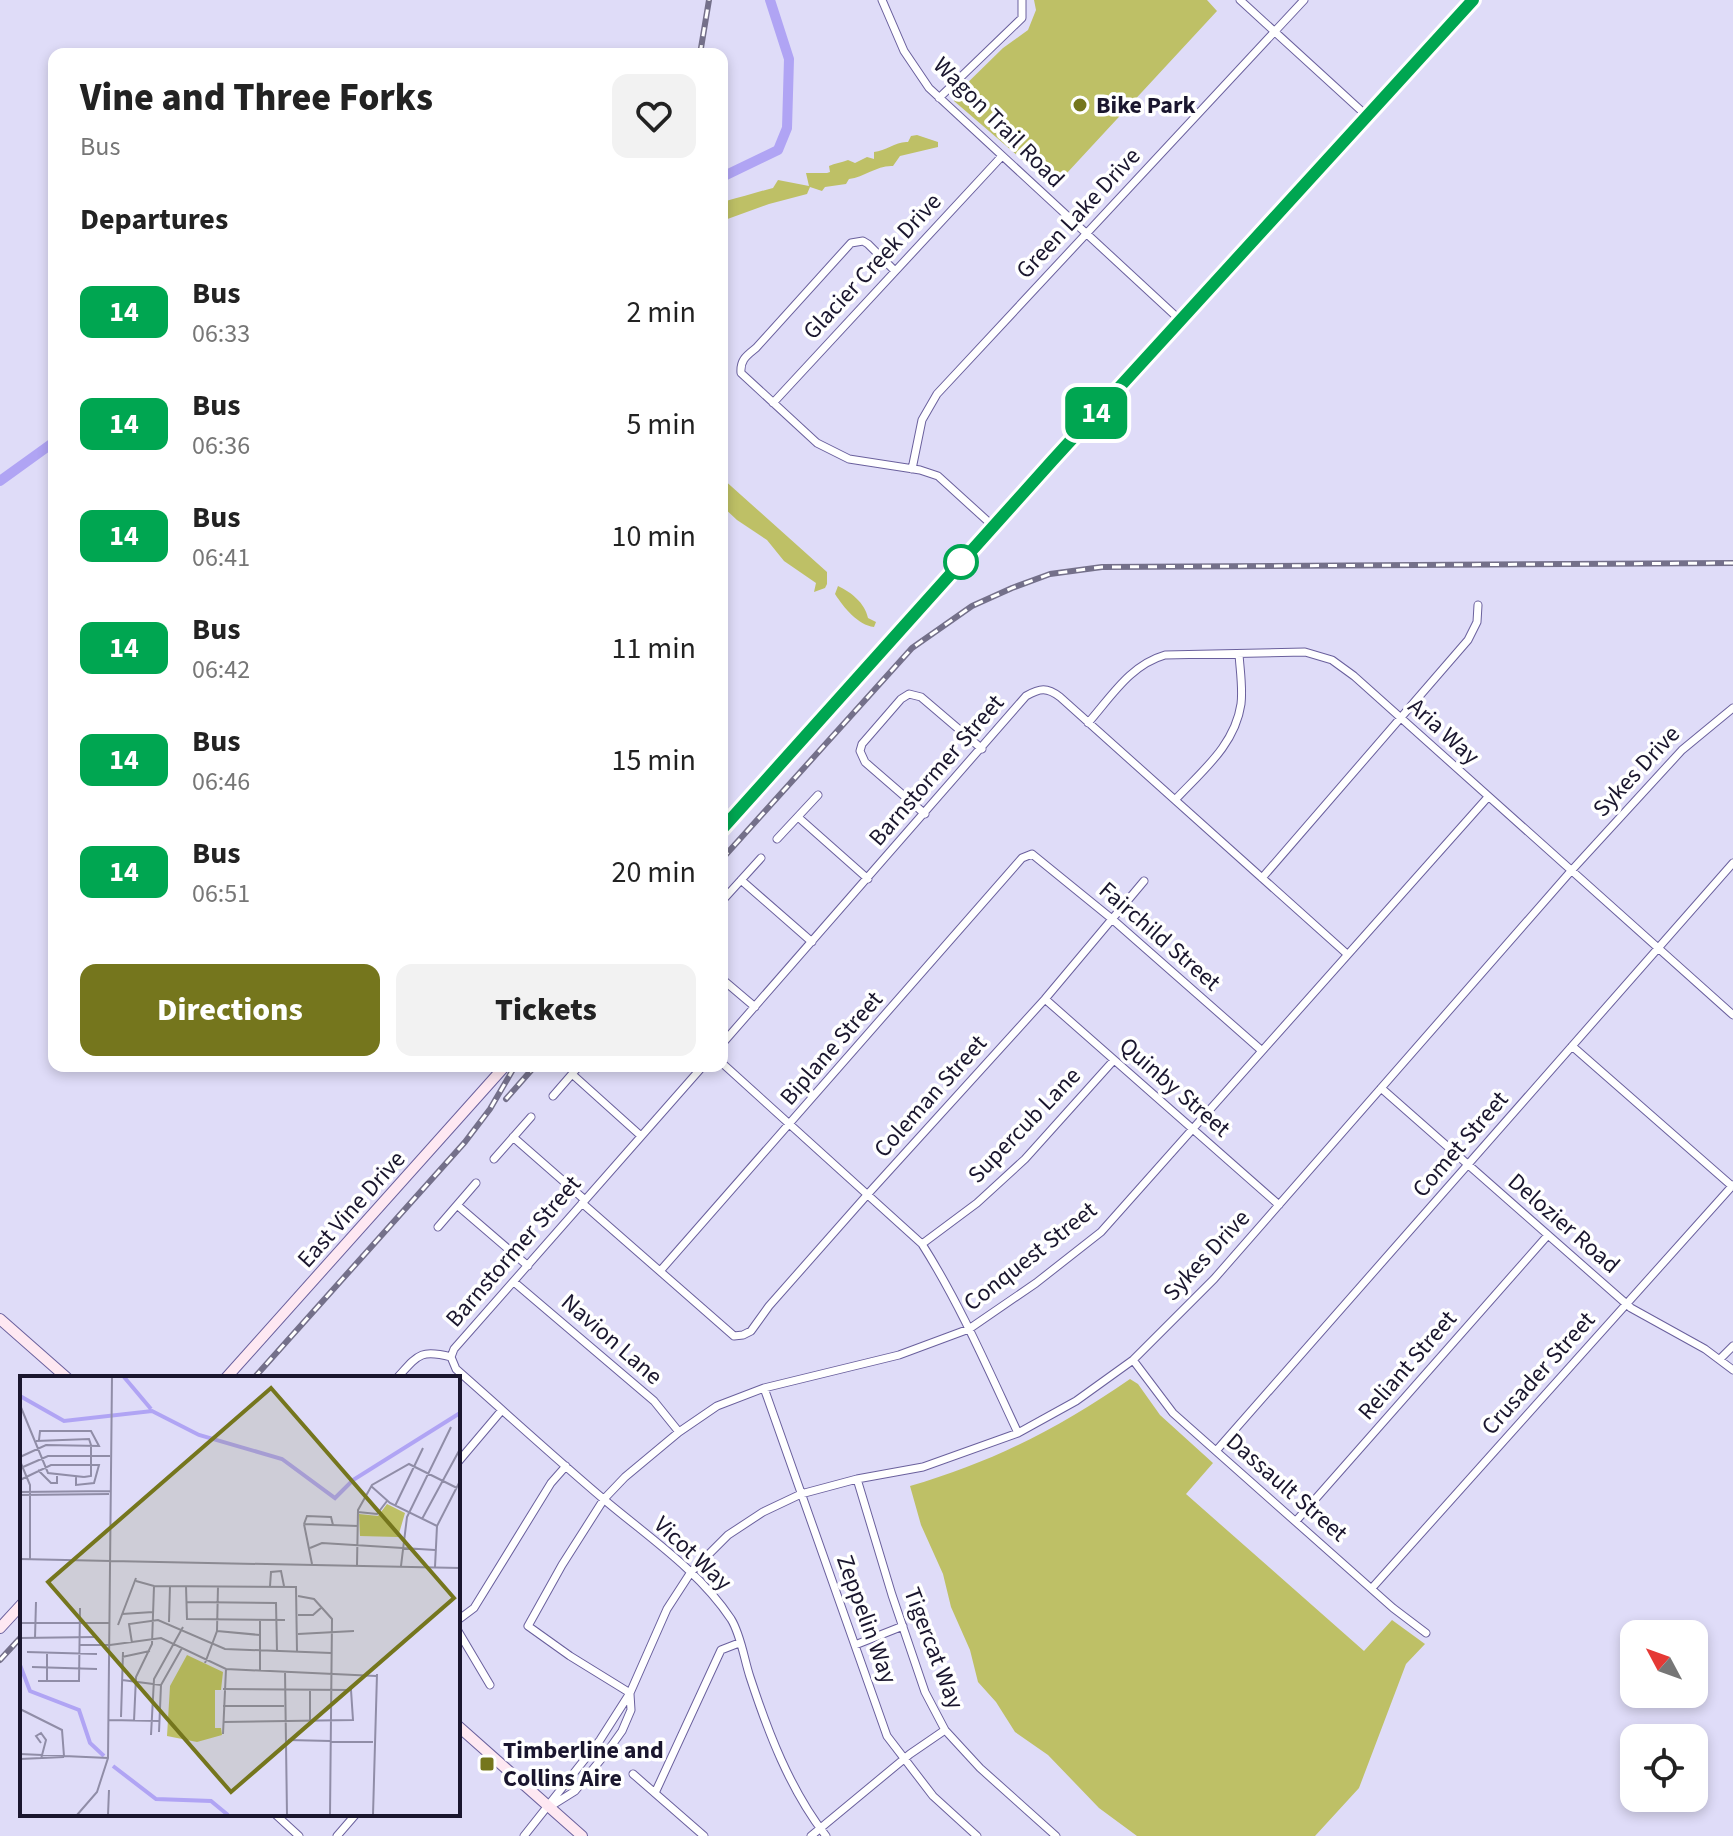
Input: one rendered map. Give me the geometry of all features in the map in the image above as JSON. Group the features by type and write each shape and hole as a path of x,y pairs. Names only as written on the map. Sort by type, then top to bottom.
{"street":[{"name":"Wagon Trail Road","path":"882,0 904,51 929,88 1180,320"},
{"path":"939,98 1022,18 1022,0"},
{"path":"1240,0 1367,116"},
{"name":"Green Lake Drive","path":"912,469 922,420 937,394 1304,0"},
{"path":"728,822 993,526 1473,0"},
{"name":"Glacier Creek Drive","path":"773,403 1002,156"},
{"path":"895,271 868,244 857,242 847,247 743,360 741,373 808,436 830,451 849,459 938,476 993,526"},
{"path":"1262,878 1468,640 1477,622 1478,605"},
{"name":"Aria Way","path":"1088,723 1134,670 1165,655 1305,652 1332,660 1733,1015"},
{"path":"1175,800 1223,749 1234,729 1242,702 1239,654"},
{"name":"Barnstormer Street","path":"728,1037 1026,696 1042,688 1051,690 1347,954"},
{"path":"925,814 865,762 860,751 862,744 891,710 909,694 921,697 982,749"},
{"name":"Sykes Drive","path":"630,1693 667,1609 691,1572 728,1535 763,1512 801,1494 857,1479 923,1467 1018,1433 1076,1401 1133,1360 1214,1279 1571,871 1682,750 1733,708"},
{"path":"777,839 818,795"},
{"name":"Conquest Street","path":"630,1693 528,1626 604,1499 625,1477 679,1432 717,1406 764,1388 899,1355 969,1329 1036,1283 1101,1232 1488,797"},
{"path":"798,817 868,879"},
{"name":"Fairchild Street","path":"1032,854 1112,919 1261,1050"},
{"name":"Biplane Street","path":"661,1270 1022,858 1032,854"},
{"path":"728,894 761,858"},
{"name":"Comet Street","path":"1216,1451 1733,863"},
{"path":"741,880 812,942"},
{"name":"Coleman Street","path":"661,1270 734,1336 751,1331 867,1195 1045,999 1144,881"},
{"path":"728,984 755,1007"},
{"name":"Quinby Street","path":"1045,999 1279,1205"},
{"path":"1572,1046 1733,1185"},
{"name":"Supercub Lane","path":"922,1244 977,1203 1025,1159 1114,1060"},
{"path":"728,1068 922,1244 969,1329 1018,1433"},
{"name":"East Vine Drive","path":"228,1376 500,1072"},
{"name":"Barnstormer Street","path":"451,1357 454,1349 694,1072"},
{"path":"553,1096 572,1074 641,1136"},
{"name":"Delozier Road","path":"1381,1088 1626,1304 1720,1359 1733,1370"},
{"path":"494,1159 531,1117"},
{"path":"513,1137 661,1270"},
{"path":"438,1227 476,1183"},
{"name":"Crusader Street","path":"1372,1588 1733,1185"},
{"path":"457,1205 528,1266"},
{"name":"Reliant Street","path":"1296,1521 1548,1235"},
{"name":"Navion Lane","path":"514,1282 654,1401 679,1432"},
{"path":"0,1319 65,1376"},
{"path":"1720,1359 1733,1346"},
{"path":"399,1376 419,1354 432,1352 451,1357"},
{"name":"Vicot Way","path":"451,1357 456,1369 691,1572 733,1622 780,1756 806,1811 826,1836"},
{"name":"Dassault Street","path":"1133,1360 1173,1413 1426,1633"},
{"name":"Zeppelin Way","path":"764,1388 887,1736 933,1796 977,1836"},
{"path":"460,1460 502,1410"},
{"path":"460,1618 474,1608 551,1483 566,1466"},
{"name":"Tigercat Way","path":"857,1479 925,1692 945,1730 980,1768 1056,1836"},
{"path":"0,1628 20,1606"},
{"path":"855,1645 903,1626"},
{"path":"460,1634 490,1685"},
{"path":"655,1793 721,1650 739,1643"},
{"path":"549,1807 575,1791 622,1731 631,1710 630,1693"},
{"path":"524,1836 600,1740 630,1693"},
{"path":"460,1728 582,1836"},
{"path":"811,1836 945,1730"},
{"path":"633,1774 704,1836"},
{"path":"277,1816 299,1836"},
{"path":"337,1836 354,1816"}],"shaded area":[{"path":"1034,0 1207,0 1217,11 1054,187 954,101 954,96 1003,48 1028,30 1036,10"},
{"path":"911,136 938,142 938,147 900,156 893,166 849,179 846,184 825,187 822,191 810,187 807,194 728,219 728,200 773,188 778,180 809,186 806,173 827,173 830,172 829,166 848,160 855,163 867,157 874,159 874,152 908,142"},
{"path":"728,483 827,572 825,588 814,592 816,583 784,561 767,540 728,512"},
{"path":"838,586 861,603 868,618 876,622 874,627 862,623 847,610 835,594"},
{"path":"1130,1379 1138,1384 1160,1415 1213,1463 1186,1494 1364,1651 1392,1620 1425,1644 1406,1664 1359,1788 1315,1836 1137,1836 1099,1808 1048,1755 1015,1732 996,1702 978,1682 970,1650 951,1607 943,1574 921,1525 910,1486 969,1466 1024,1442"}],"waterway":[{"path":"728,174 778,150 787,128 789,59 770,0"},
{"path":"0,481 48,446"}],"railway":[{"path":"701,48 709,0"},
{"path":"728,852 912,648 972,606 1050,574 1102,567 1733,563"},
{"path":"256,1376 465,1142 490,1109 512,1072"},
{"path":"506,1099 530,1072"},
{"path":"0,1660 20,1638"}],"bus line":[{"name":"14","path":"728,822 993,526 1473,0"}],"place":[{"name":"Bike Park","path":"1080,105"},
{"name":"Timberline and Collins Aire","path":"487,1764"}]}
